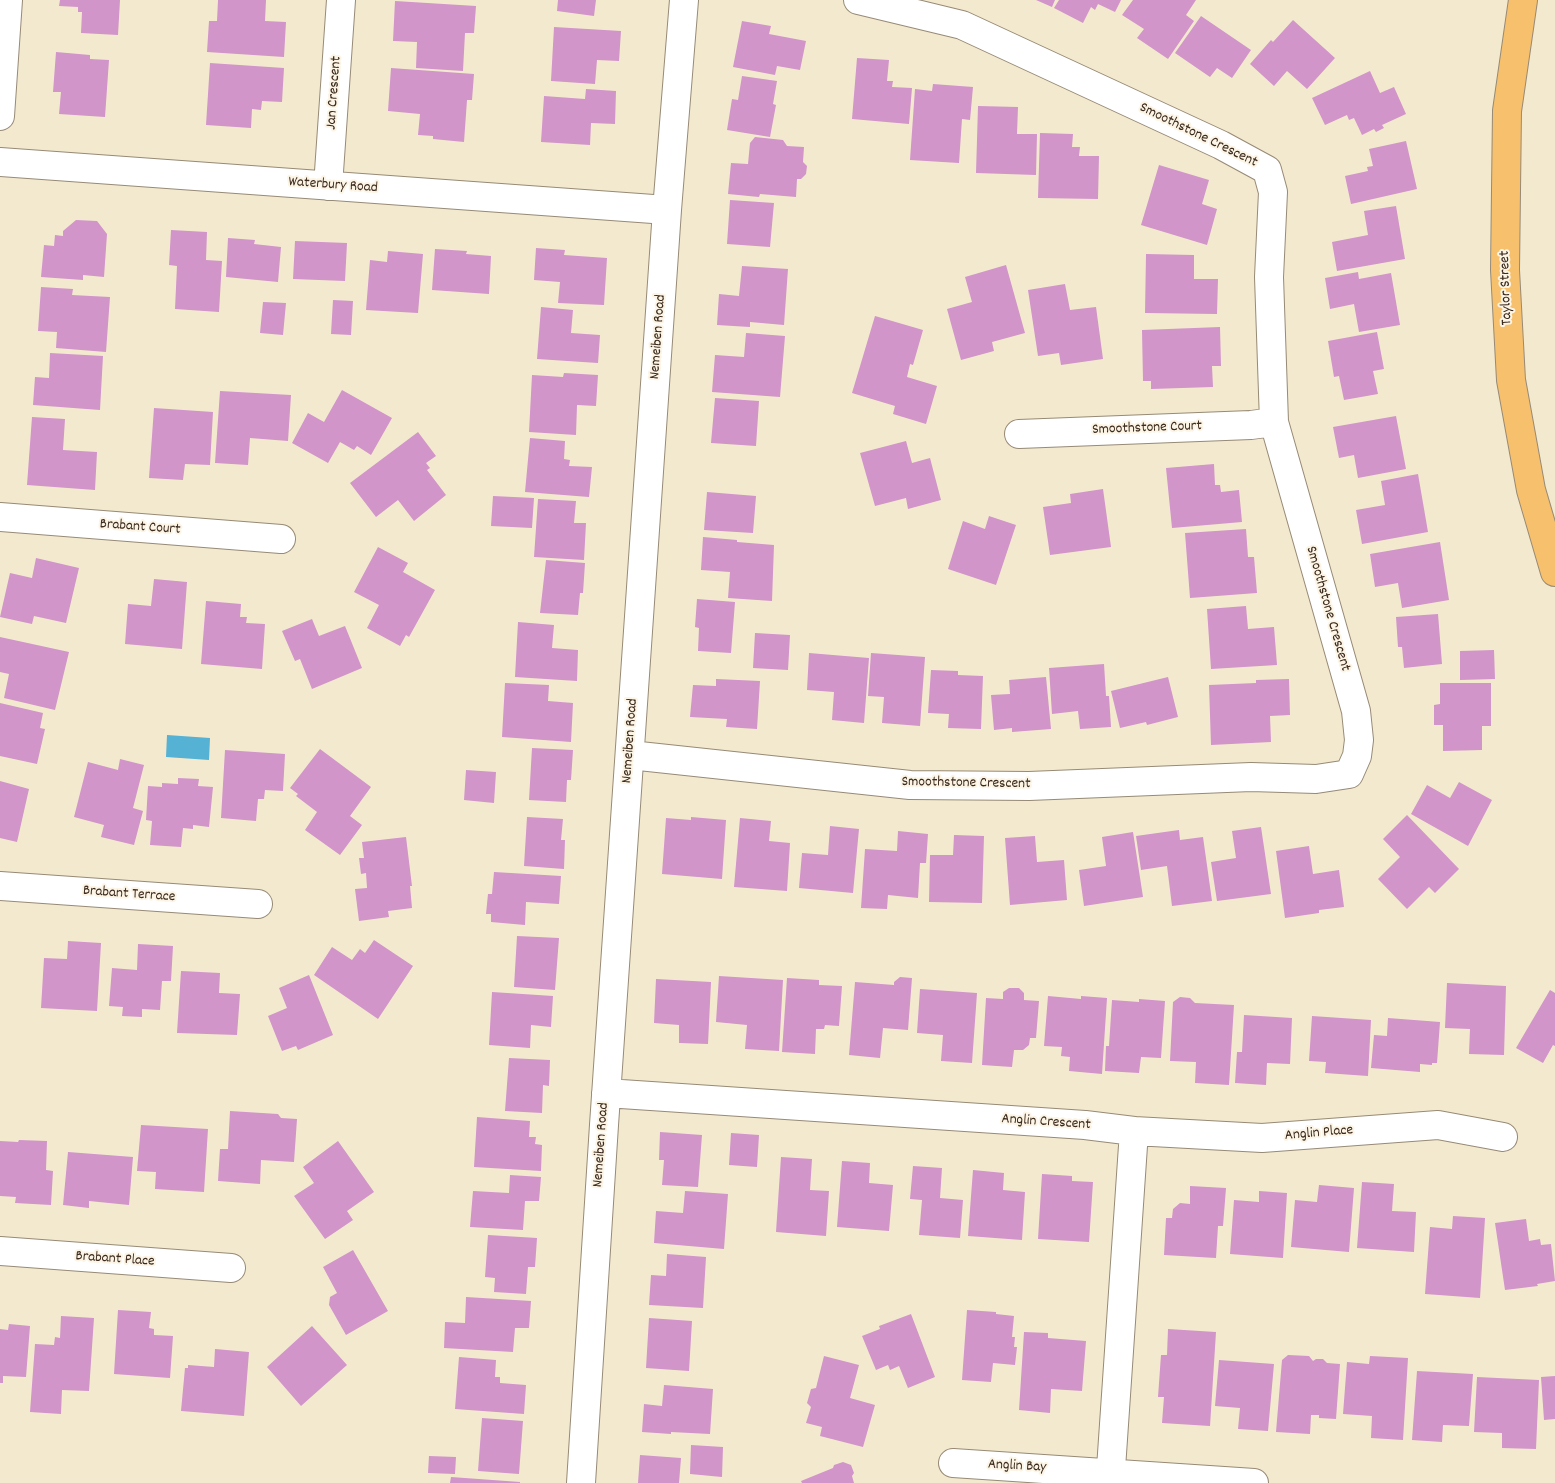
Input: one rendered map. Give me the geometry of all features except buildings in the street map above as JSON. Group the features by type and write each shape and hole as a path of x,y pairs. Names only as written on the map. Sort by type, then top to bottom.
{"main road":[{"name":"Taylor Street","path":"1523,0 1508,111 1505,270 1511,380 1531,490 1555,572"}],"street":[{"path":"0,116 8,0"},
{"name":"Jan Crescent","path":"328,186 341,0"},
{"name":"Nemeiben Road","path":"581,1483 667,210 684,0"},
{"name":"Smoothstone Crescent","path":"630,755 910,784 1029,786 1251,777 1316,779 1349,774 1357,756 1359,740 1356,711 1274,422 1269,277 1273,192 1267,170 1222,145 962,26 858,0"},
{"name":"Waterbury Road","path":"0,162 667,210"},
{"name":"Smoothstone Court","path":"1019,434 1251,425 1274,422"},
{"name":"Brabant Court","path":"0,517 281,539"},
{"name":"Brabant Terrace","path":"0,886 258,904"},
{"name":"Anglin Crescent","path":"606,1093 1085,1125 1134,1131"},
{"name":"Anglin Place","path":"1134,1131 1262,1138 1438,1125 1503,1137"},
{"path":"1110,1478 1134,1131"},
{"name":"Brabant Place","path":"0,1252 231,1268"},
{"name":"Anglin Bay","path":"953,1463 1110,1478 1254,1483"}],"water":[{"path":"167,735 210,738 209,760 166,757"}]}
